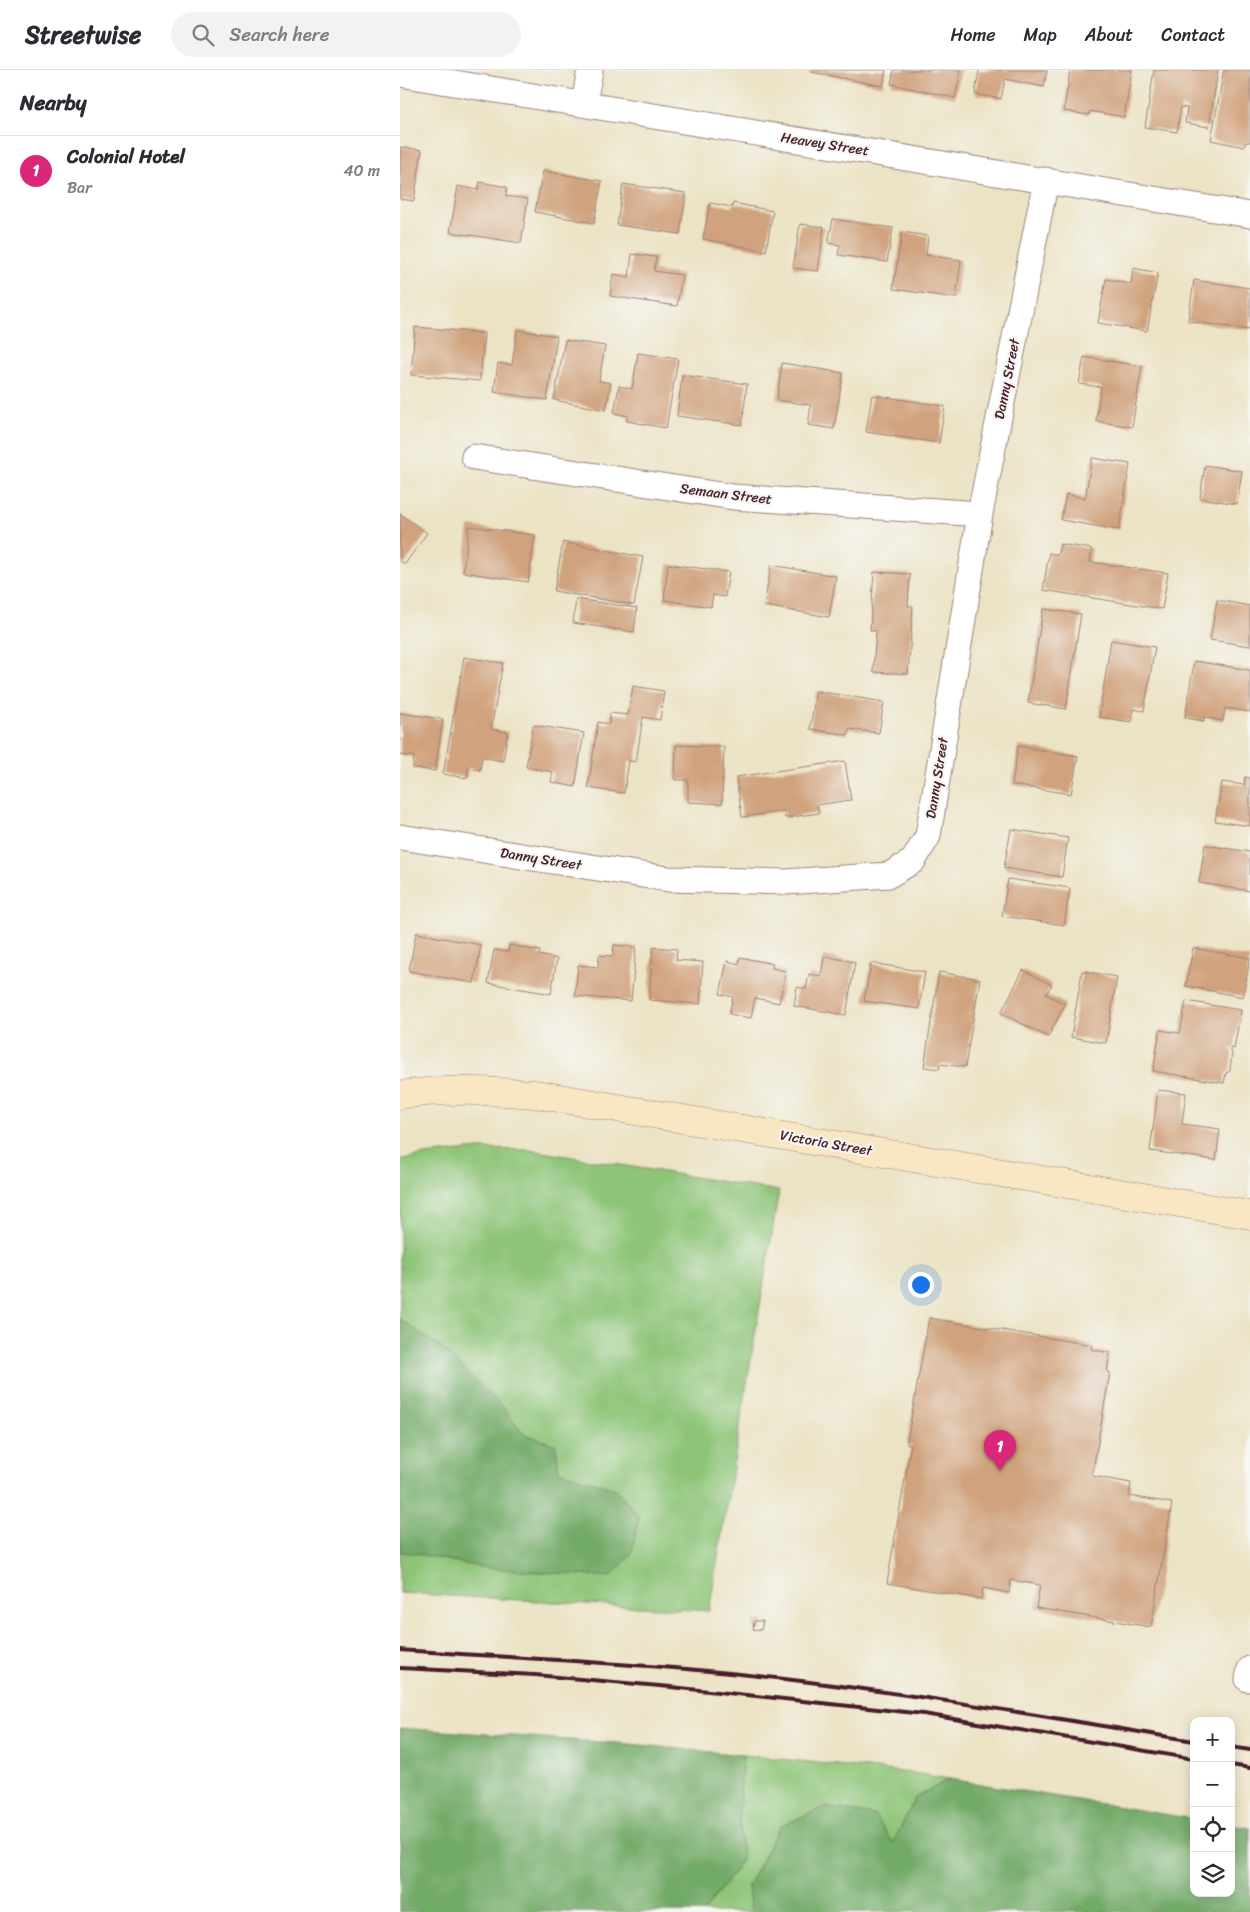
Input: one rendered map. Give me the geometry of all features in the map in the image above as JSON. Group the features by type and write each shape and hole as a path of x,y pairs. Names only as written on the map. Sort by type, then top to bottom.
{"street":[{"path":"584,104 590,70"},
{"name":"Heavey Street","path":"400,74 1250,215"},
{"name":"Danny Street","path":"400,837 668,879 785,882 889,875 913,862 928,836 980,514 1046,180"},
{"name":"Semaan Street","path":"474,457 733,497 980,514"},
{"name":"Victoria Street","path":"400,1095 437,1091 475,1090 535,1094 1250,1215"}],"green space":[{"path":"478,1149 530,1150 779,1191 709,1611 400,1593 400,1160"},
{"path":"400,1319 443,1349 503,1407 522,1433 556,1445 559,1471 616,1489 639,1517 631,1556 610,1577 485,1568 400,1552"},
{"path":"400,1728 630,1744 743,1755 739,1813 742,1860 704,1912 400,1912"},
{"path":"743,1755 913,1773 950,1779 915,1798 893,1843 874,1815 825,1807 780,1826 748,1886 751,1912 704,1912 742,1860 739,1813"},
{"path":"950,1779 1190,1818 1190,1897 1235,1897 1235,1826 1250,1828 1250,1912 751,1912 748,1886 780,1826 825,1807 874,1815 893,1843 915,1798"}],"building":[{"path":"812,70 886,70 883,86 811,72"},
{"path":"894,70 961,70 955,98 891,84"},
{"path":"979,70 1047,70 1044,87 1005,79 1001,99 975,94"},
{"path":"1070,70 1132,70 1124,117 1090,111 1089,115 1064,111"},
{"path":"1154,70 1218,70 1209,127 1185,123 1187,108 1181,107 1177,132 1145,127"},
{"path":"1224,70 1250,70 1250,142 1246,142 1244,147 1211,140"},
{"path":"400,147 422,150 414,201 400,199"},
{"path":"543,171 602,181 594,223 535,212"},
{"path":"480,182 507,187 506,196 528,199 521,243 450,232 458,186 478,190"},
{"path":"623,184 686,193 680,234 617,225"},
{"path":"710,203 732,207 733,203 773,211 766,251 703,239"},
{"path":"833,219 893,228 887,262 838,255 840,245 828,243"},
{"path":"800,224 824,227 818,271 793,268"},
{"path":"902,232 928,236 926,255 961,260 956,298 893,289"},
{"path":"632,254 656,257 654,271 682,275 677,306 610,296 613,274 629,277"},
{"path":"1133,268 1158,273 1147,331 1098,323 1106,279 1131,284"},
{"path":"1194,280 1250,288 1250,330 1188,321"},
{"path":"415,327 484,333 480,381 411,375"},
{"path":"517,330 557,336 547,400 494,392 498,363 512,365"},
{"path":"565,340 605,346 599,381 611,383 606,410 554,400"},
{"path":"638,353 678,359 666,428 627,421 628,416 614,413 619,386 632,389"},
{"path":"1084,357 1142,366 1132,427 1096,421 1101,387 1079,384"},
{"path":"782,363 843,373 834,429 808,425 811,405 777,400"},
{"path":"682,375 747,384 742,425 677,416"},
{"path":"872,395 945,406 939,443 866,432"},
{"path":"1092,458 1130,464 1119,530 1061,520 1066,494 1085,498"},
{"path":"1205,465 1242,471 1237,504 1200,498"},
{"path":"400,514 427,533 405,564 400,561"},
{"path":"469,526 535,535 528,582 463,572"},
{"path":"563,542 643,557 634,605 554,591"},
{"path":"1060,544 1092,549 1090,562 1168,573 1162,609 1043,590 1049,553 1058,555"},
{"path":"668,564 729,572 725,597 713,595 711,607 664,600"},
{"path":"771,565 836,576 829,617 764,606"},
{"path":"874,572 910,574 908,606 913,606 908,674 873,672 876,631 870,630"},
{"path":"576,599 637,608 634,632 573,623"},
{"path":"1217,600 1250,606 1250,646 1210,640"},
{"path":"1043,609 1081,614 1066,709 1028,703"},
{"path":"1111,640 1155,647 1144,711 1133,709 1131,722 1099,717"},
{"path":"464,657 503,663 491,729 508,732 503,761 482,757 480,770 468,768 467,778 443,774"},
{"path":"1194,661 1250,670 1250,712 1225,708 1223,721 1204,717 1204,721 1185,718"},
{"path":"633,686 664,691 660,720 643,717 636,762 629,761 624,793 588,788 598,722 609,724 610,713 628,715"},
{"path":"816,691 884,702 879,733 849,729 848,735 810,729"},
{"path":"400,713 443,719 435,771 413,768 414,757 400,755"},
{"path":"533,725 584,733 575,787 551,782 553,772 526,767"},
{"path":"676,745 724,747 722,804 688,802 688,780 675,780"},
{"path":"1018,746 1078,756 1071,794 1012,785"},
{"path":"845,761 851,800 817,805 819,813 785,818 784,811 742,817 736,777"},
{"path":"1245,777 1250,778 1250,826 1215,821 1222,782 1244,785"},
{"path":"1011,829 1068,838 1062,877 1004,868"},
{"path":"1205,845 1250,852 1250,891 1199,883"},
{"path":"1008,879 1070,888 1064,925 1002,916"},
{"path":"416,933 481,945 474,983 409,971"},
{"path":"509,945 540,951 539,955 557,959 551,994 488,983 494,950 508,952"},
{"path":"614,945 636,947 631,1001 575,996 578,965 598,967 599,955 613,956"},
{"path":"653,947 677,949 676,960 703,962 700,1004 649,1000"},
{"path":"1193,948 1250,958 1243,997 1186,986"},
{"path":"824,956 855,962 846,1015 794,1006 797,987 806,989 809,974 821,976"},
{"path":"740,957 773,964 772,968 786,971 779,1003 755,998 751,1018 729,1014 733,997 720,994 727,961 739,964"},
{"path":"871,963 925,972 919,1009 864,1001"},
{"path":"1023,970 1052,985 1046,994 1065,1004 1048,1037 1001,1013"},
{"path":"1082,971 1117,977 1106,1043 1071,1037"},
{"path":"939,972 980,979 965,1067 940,1064 939,1069 924,1067"},
{"path":"1186,1001 1241,1010 1234,1049 1230,1048 1232,1053 1230,1071 1226,1073 1224,1083 1153,1071 1160,1030 1180,1033"},
{"path":"1158,1090 1186,1093 1182,1124 1220,1129 1216,1160 1150,1151"},
{"path":"929,1318 1092,1345 1091,1349 1110,1353 1107,1372 1110,1372 1092,1476 1131,1483 1129,1496 1172,1503 1151,1627 1036,1608 1040,1585 1011,1580 1009,1593 983,1588 981,1599 887,1583 911,1444 907,1444 908,1436"},
{"path":"754,1621 763,1621 761,1630 753,1629"}],"railway":[{"path":"400,1650 744,1674 843,1686 1190,1740"},
{"path":"400,1668 535,1675 671,1687 924,1714 1190,1758"},
{"path":"1235,1748 1250,1750"},
{"path":"1235,1766 1250,1768"}],"place":[{"name":"Colonial Hotel","path":"1000,1471"}]}
